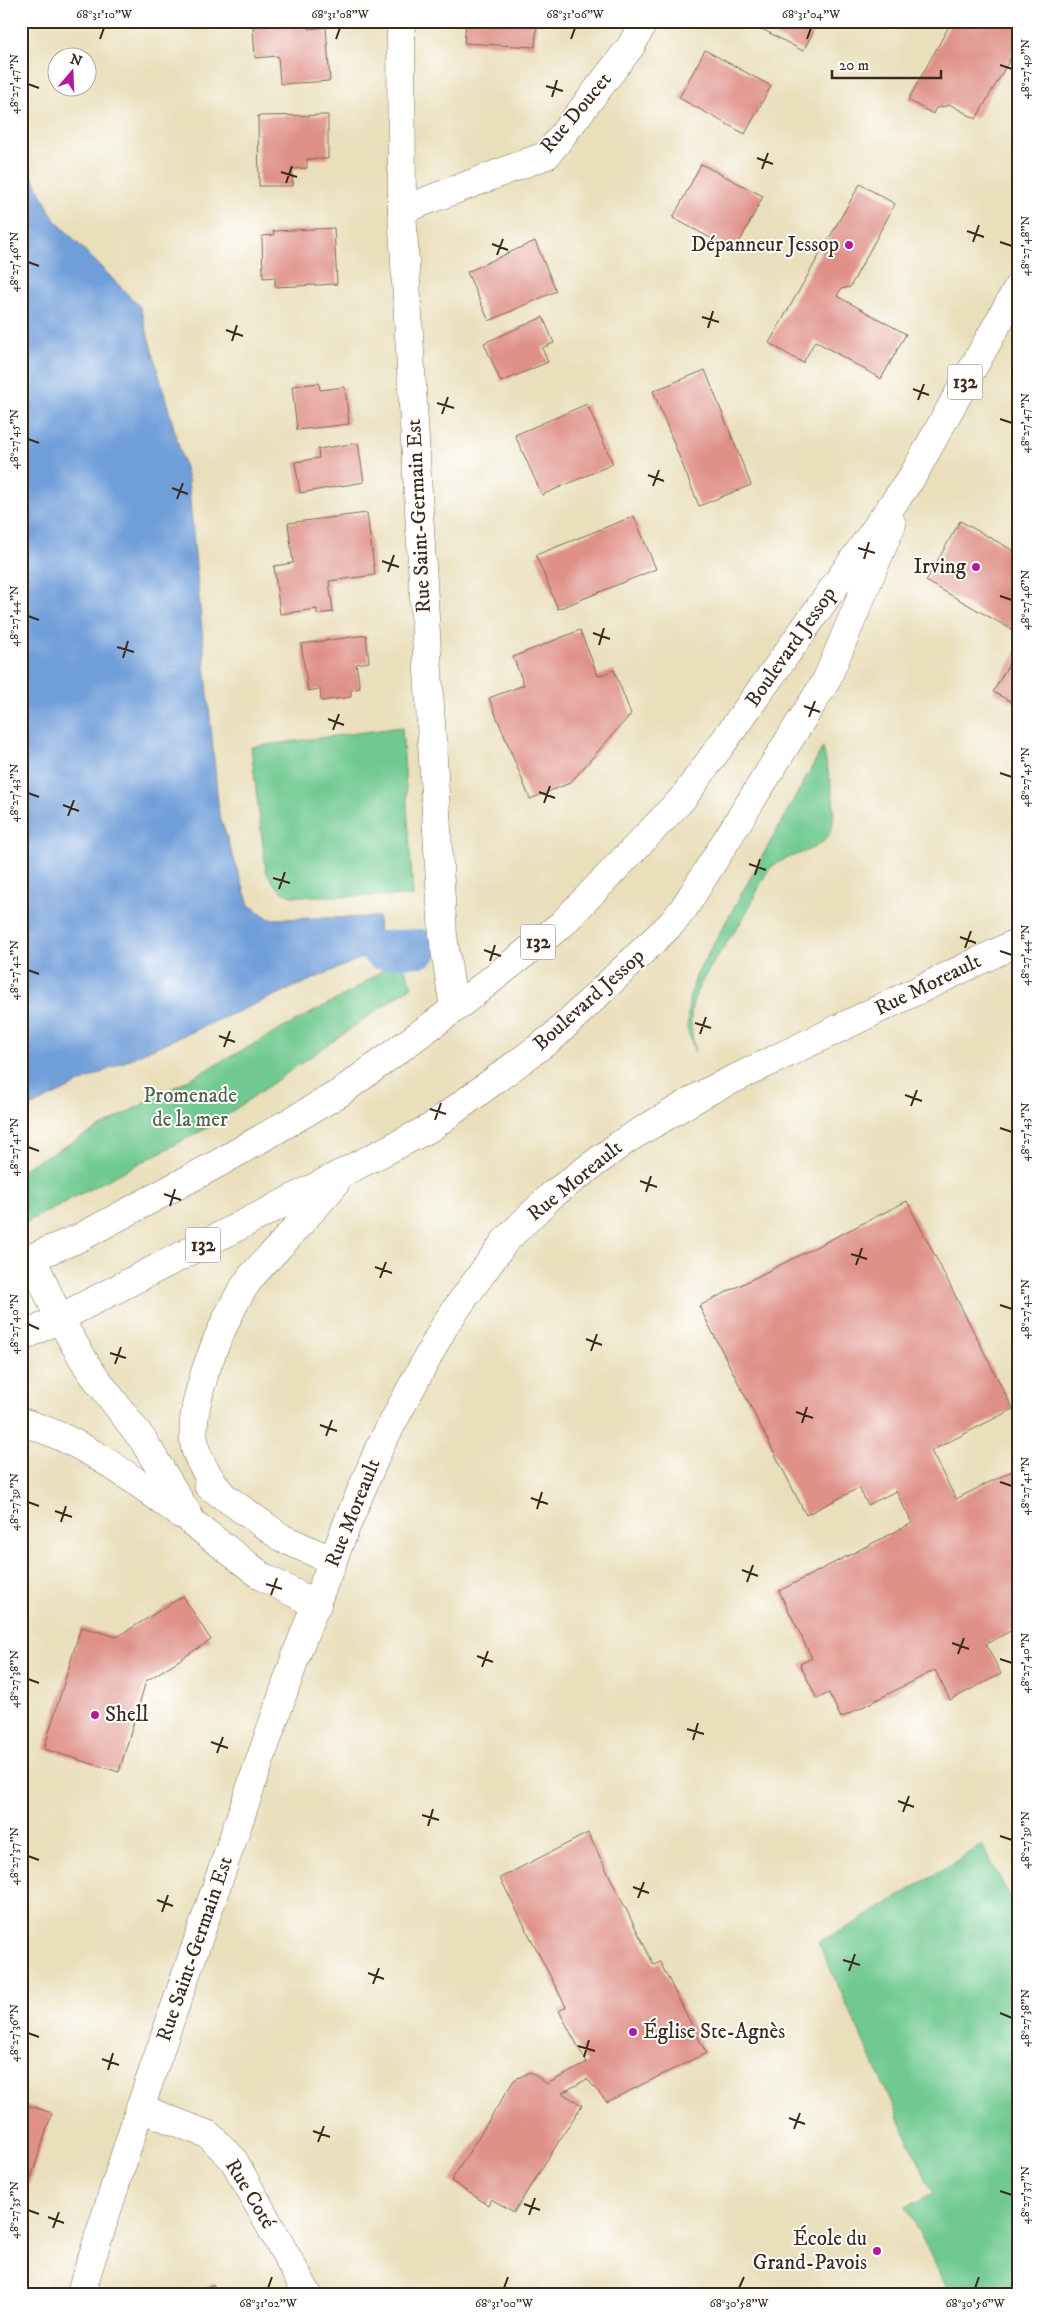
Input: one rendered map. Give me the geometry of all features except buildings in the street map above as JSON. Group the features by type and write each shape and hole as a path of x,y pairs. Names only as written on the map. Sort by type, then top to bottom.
{"main road":[{"name":"Rue Saint-Germain Est","path":"401,21 402,210 442,917 454,1009"},
{"name":"Rue Doucet","path":"402,210 547,155 631,46 644,21"},
{"name":"Boulevard Jessop","path":"27,1260 79,1238 184,1182 338,1094 454,1009 562,924 683,798 912,476 1018,287"},
{"name":"Boulevard Jessop","path":"59,1318 430,1128 553,1037 674,922 826,681 912,476"},
{"name":"Rue Moreault","path":"316,1605 380,1446 446,1323 506,1240 552,1195 626,1140 707,1092 1018,942"},
{"path":"223,1496 204,1471 195,1449 195,1417 200,1385 227,1319 249,1280 346,1172"},
{"path":"27,1260 89,1369 143,1440 193,1523"},
{"name":"132","path":"21,1338 59,1318"},
{"path":"21,1422 61,1437 135,1480 263,1577 316,1605"},
{"path":"143,1440 282,1538 333,1561"},
{"name":"Rue Saint-Germain Est","path":"80,2295 140,2108 298,1650 316,1605"},
{"name":"Rue Coté","path":"140,2108 209,2135 233,2159 308,2295"}],"green space":[{"path":"402,727 413,896 291,896 283,892 266,871 251,747"},
{"path":"823,747 833,800 834,811 831,830 827,837 814,848 781,861 770,868 745,916 711,966 697,991 691,1015 695,1052 687,1029 689,999 697,974"},
{"name":"Promenade de la mer","path":"400,958 412,986 211,1126 21,1225 21,1170 352,991"},
{"path":"982,1845 1018,1912 1018,2295 951,2295 906,2207 933,2193 818,1942 854,1924"}],"water":[{"path":"21,154 54,219 140,307 188,479 219,814 249,905 270,919 378,917 380,950 147,1051 21,1111"}],"waterway":[{"path":"380,950 420,948"}],"place":[{"name":"Dépanneur Jessop","path":"849,245"},
{"name":"Irving","path":"976,567"},
{"name":"Shell","path":"95,1715"},
{"name":"Église Ste-Agnès","path":"633,2032"},
{"name":"École du Grand-Pavois","path":"877,2251"}]}
